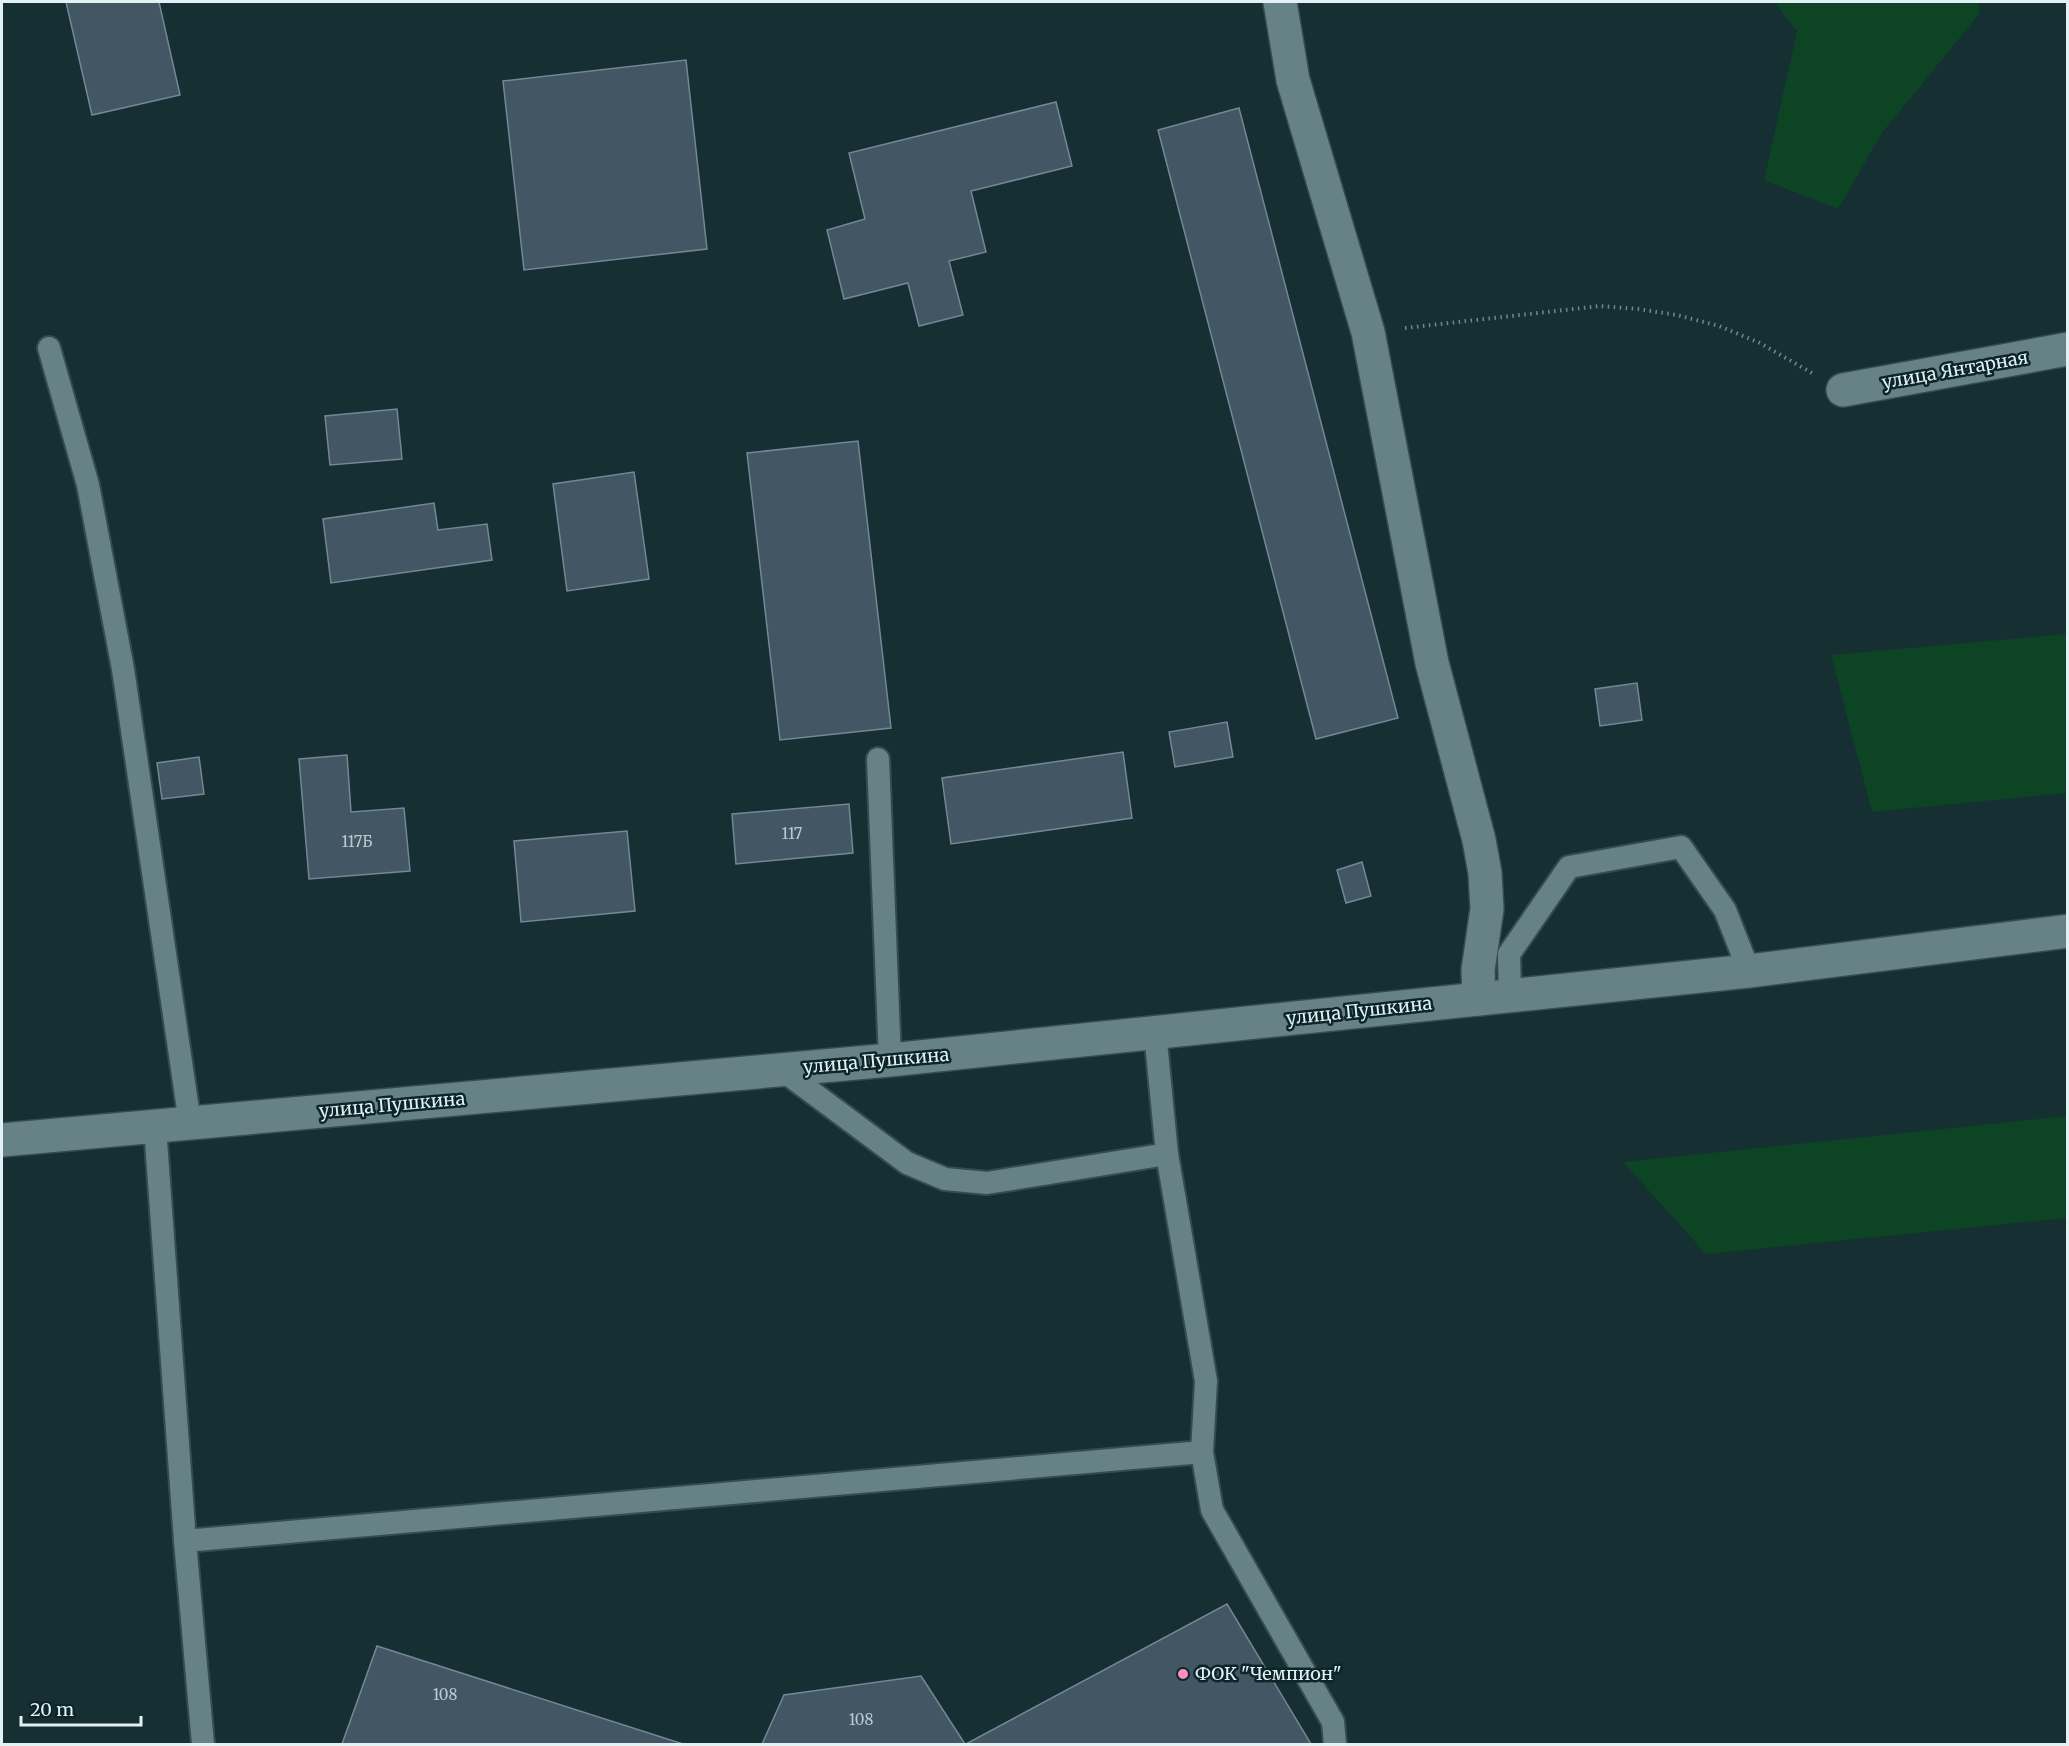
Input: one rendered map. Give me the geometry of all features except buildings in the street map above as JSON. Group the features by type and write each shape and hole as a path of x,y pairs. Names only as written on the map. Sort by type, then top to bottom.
{"street":[{"path":"1280,2 1293,80 1368,332 1432,663 1479,840 1485,873 1486,909 1478,970 1494,998"},
{"name":"улица Янтарная","path":"1843,390 2067,349"},
{"name":"улица Пушкина","path":"2,1140 890,1060 1749,971 2067,931"}],"lane":[{"path":"49,348 88,485 121,658 190,1123"},
{"path":"878,759 890,1060"},
{"path":"1494,998 1509,954 1569,867 1681,847 1725,910 1749,971"},
{"path":"1155,1032 1167,1154 1206,1381 1202,1452 1212,1510 1333,1722 1335,1744"},
{"path":"782,1070 907,1163 945,1179 987,1184 1167,1154"},
{"path":"155,1126 185,1541 203,1744"},
{"path":"185,1541 1202,1452"}],"path":[{"path":"1368,332 1600,306 1638,309 1677,315 1719,326 1760,343 1843,390"}],"green space":[{"path":"1774,2 1978,2 1980,13 1882,133 1838,209 1764,180 1797,31"},
{"path":"2067,634 2067,793 1872,812 1831,655"},
{"path":"2067,1116 2067,1218 1706,1254 1623,1162"}],"place":[{"name":"ФОК \"Чемпион\"","path":"1183,1674"}]}
